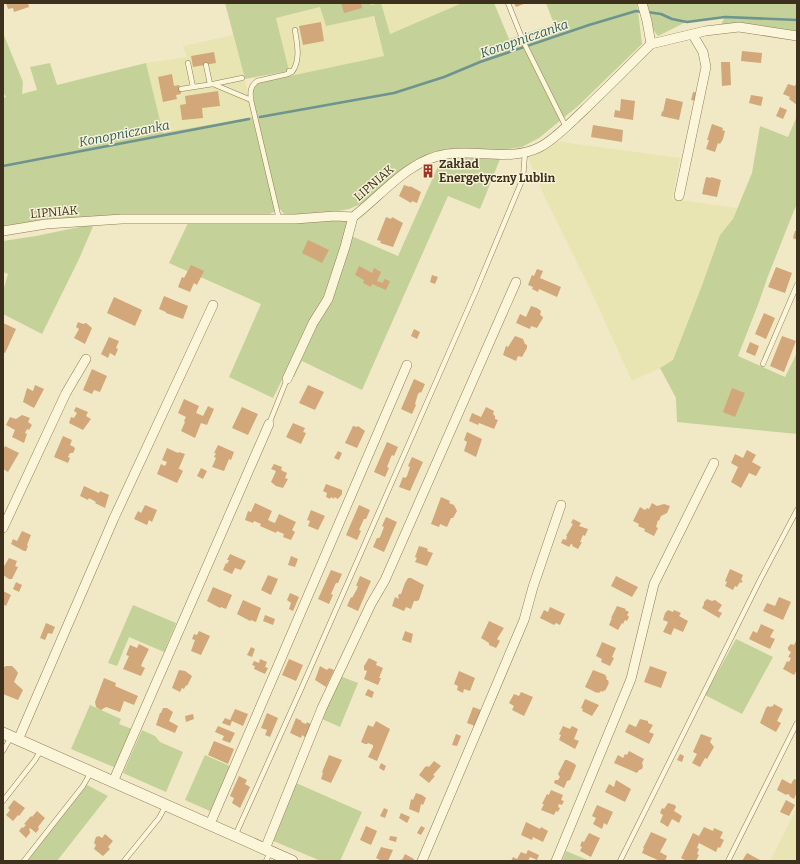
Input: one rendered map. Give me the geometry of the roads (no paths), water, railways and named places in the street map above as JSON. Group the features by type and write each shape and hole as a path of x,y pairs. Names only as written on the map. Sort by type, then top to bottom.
{"street":[{"path":"642,3 651,44 705,32 739,27 797,36"},
{"path":"679,196 706,67 703,52 693,35"},
{"name":"LIPNIAK","path":"3,230 46,224 122,219 279,219 335,216 353,217 403,173 417,164 432,158 461,152 515,155 525,153 541,146 566,127 651,44"},
{"path":"287,379 313,323 328,299 353,217"},
{"path":"267,854 322,708 371,604 385,580 516,282"},
{"path":"213,305 11,736 210,824 267,854 292,861"},
{"path":"3,528 66,393 86,359"},
{"path":"210,824 407,366"},
{"path":"113,782 269,424"},
{"path":"556,861 631,679 654,584 714,463"},
{"path":"422,861 524,620 533,588 561,505"}],"lane":[{"path":"508,3 527,50 566,127"},
{"path":"279,219 251,100 250,90 253,84 257,81 288,74 290,73 289,71 292,72 295,67 298,50 295,30"},
{"path":"188,63 193,87"},
{"path":"206,65 211,84"},
{"path":"180,89 242,78"},
{"path":"211,84 251,100"},
{"path":"235,836 475,293 523,178 525,153"},
{"path":"763,364 797,284"},
{"path":"269,424 287,379"},
{"path":"620,861 758,584 797,510"},
{"path":"728,861 797,724"},
{"path":"3,751 11,736"},
{"path":"3,801 41,750"},
{"path":"24,861 87,782 92,772"},
{"path":"124,861 156,822 166,805"}],"waterway":[{"name":"Konopniczanka","path":"260,117 394,93 444,77 480,62 589,25 636,11 642,12"},
{"name":"Konopniczanka","path":"647,12 661,14 672,19 687,22 725,17 797,20"},
{"name":"Konopniczanka","path":"3,166 249,119"}],"place":[{"name":"Zakład Energetyczny Lublin","path":"428,171"}]}
